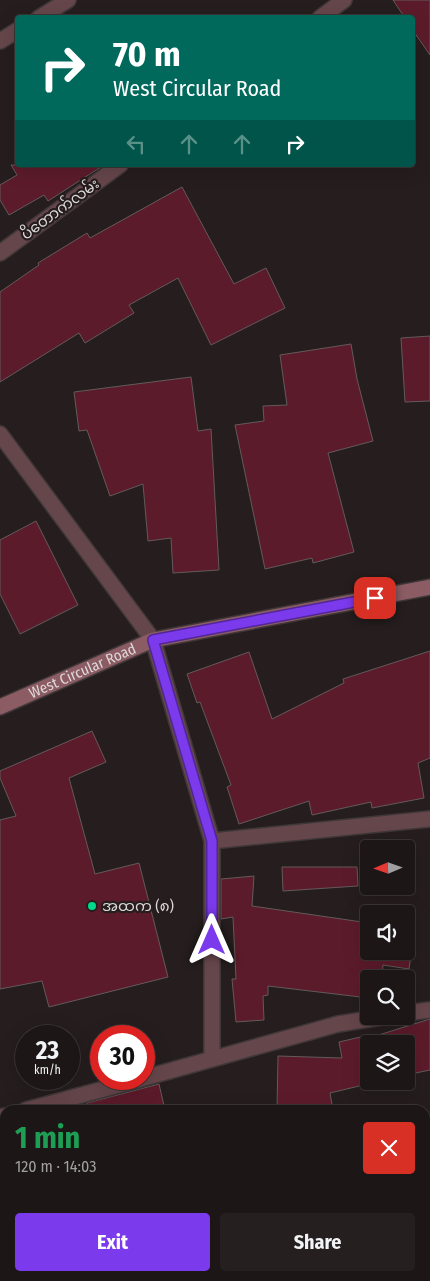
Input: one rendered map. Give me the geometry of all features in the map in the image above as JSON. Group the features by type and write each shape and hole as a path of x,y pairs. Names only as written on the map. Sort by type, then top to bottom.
{"street":[{"path":"44,15 68,0"},
{"path":"324,15 344,0"},
{"path":"0,41 15,32"},
{"name":"ပိတောက်လမ်း","path":"0,253 117,167"},
{"path":"0,434 153,640 212,841 212,1060"},
{"name":"West Circular Road","path":"0,707 153,640 430,587"},
{"path":"212,841 430,819"},
{"path":"415,1012 430,1010"},
{"path":"155,1075 338,1024 360,1020"},
{"path":"45,1105 99,1090"}],"building":[{"path":"393,0 430,0 430,55 415,33 415,15 403,15"},
{"path":"11,165 15,165 15,167 101,167 48,201 44,195 9,215 0,200 0,185 17,175"},
{"path":"182,187 234,284 266,268 285,308 211,345 178,278 129,305 134,313 85,343 79,333 0,382 0,292 39,265 38,263 87,233 90,238"},
{"path":"430,336 430,401 405,402 401,338"},
{"path":"351,344 357,379 373,441 328,453 354,552 313,563 312,558 265,569 235,425 264,421 263,406 287,405 280,355"},
{"path":"191,377 198,431 211,429 219,570 173,573 171,538 148,541 143,484 110,496 87,430 79,431 74,392"},
{"path":"36,521 78,605 20,634 0,594 0,540"},
{"path":"430,651 430,758 418,763 424,798 372,808 371,802 312,815 309,801 239,824 227,787 231,785 200,702 197,703 187,674 249,652 272,719 344,683 343,679"},
{"path":"92,731 106,762 69,778 95,874 139,863 168,977 49,1007 42,981 0,989 0,820 16,816 0,778 0,771"},
{"path":"282,867 357,867 358,886 283,891"},
{"path":"254,876 252,906 360,922 360,960 410,960 409,969 383,965 383,970 360,970 360,997 268,986 268,995 263,996 264,1020 236,1022 232,979 236,979 233,917 221,919 221,879"},
{"path":"430,1019 430,1070 415,1073 415,1035 379,1035"},
{"path":"360,1037 360,1086 330,1093 332,1105 277,1105 278,1056 342,1058 339,1042"},
{"path":"159,1084 164,1105 87,1105 87,1103 136,1090 155,1090 155,1085"}],"place":[{"name":"အထက (၈)","path":"92,906"}],"route":[{"path":"212,940 212,841 153,640 375,598"}]}
